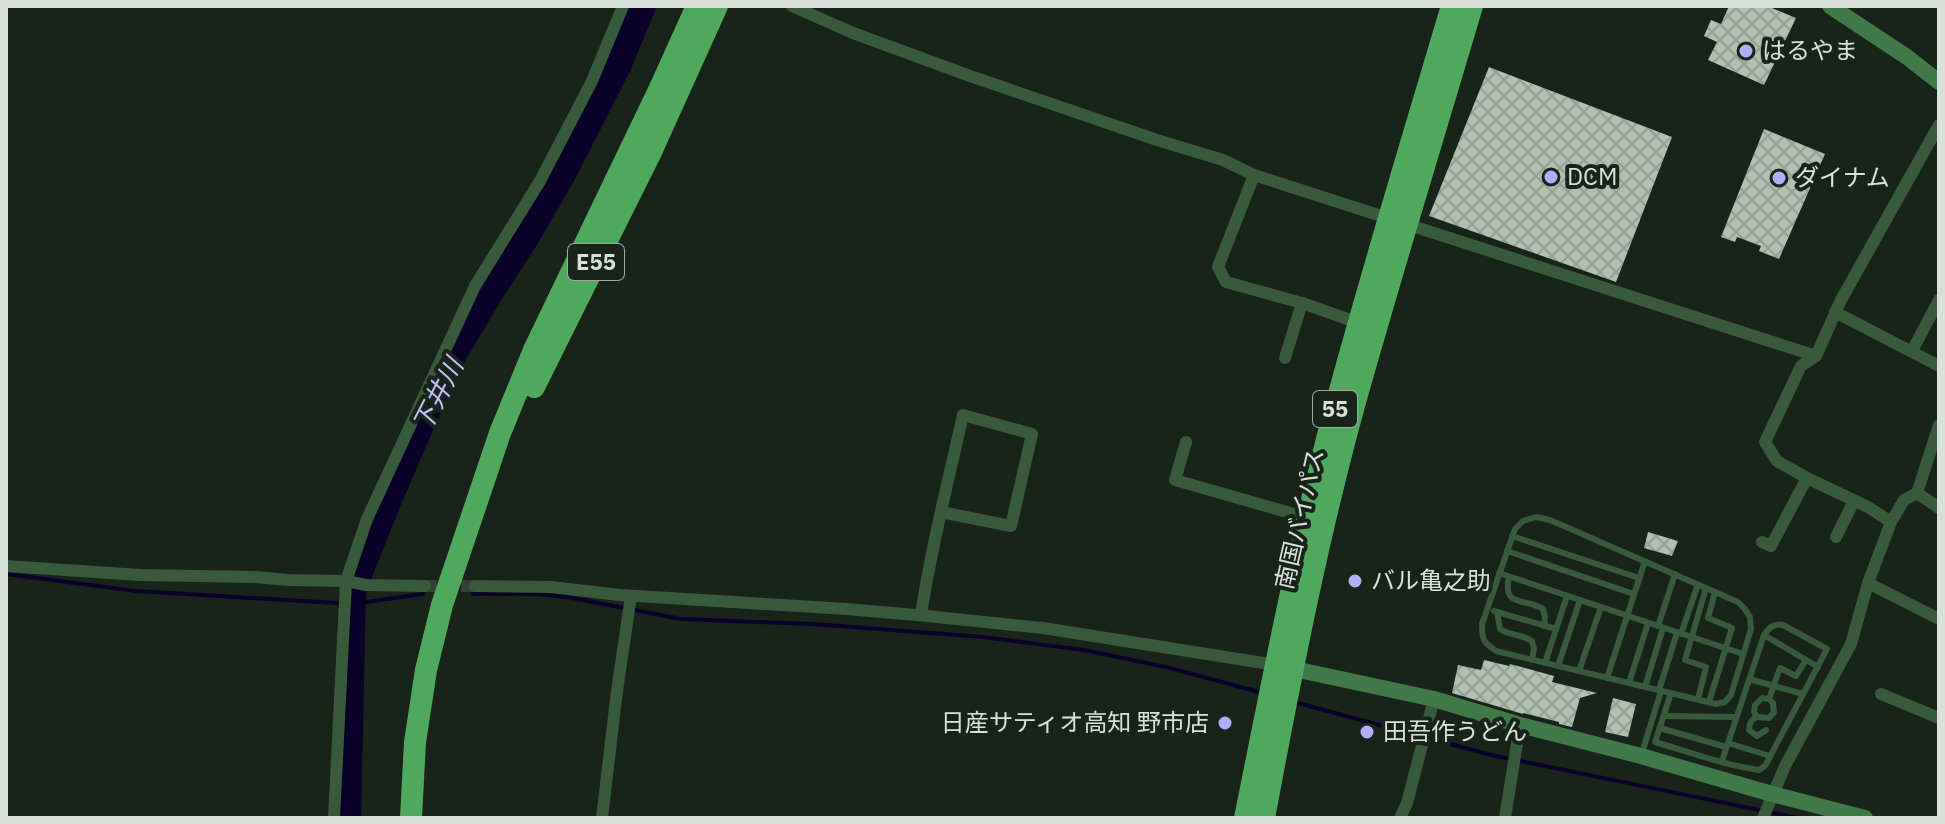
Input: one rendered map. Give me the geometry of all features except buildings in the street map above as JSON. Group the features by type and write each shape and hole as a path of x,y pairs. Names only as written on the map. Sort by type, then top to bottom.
{"highway":[{"name":"E55","path":"411,818 415,742 426,670 442,605 470,517 534,350 697,6"},
{"name":"E55","path":"470,517 651,152 717,6"},
{"name":"南国バイパス","path":"1245,818 1318,552 1452,6"},
{"name":"南国バイパス","path":"1264,818 1308,518 1332,420 1359,323 1398,222 1472,6"}],"street":[{"path":"334,818 346,581 367,519 469,298 540,181 592,81 623,6"},
{"path":"792,6 853,33 970,76 1223,160 1254,175 1816,356"},
{"path":"1830,6 1939,82"},
{"path":"1891,522 1777,461 1765,442 1801,366 1816,356 1835,312 1939,125"},
{"path":"1254,175 1218,267 1226,282 1359,323"},
{"path":"1912,351 1939,300"},
{"path":"1285,358 1302,303"},
{"path":"1835,312 1939,366"},
{"path":"921,615 928,567 963,415 1032,434 1011,526 941,512"},
{"path":"1763,818 1785,766 1851,644 1868,583 1891,522 1904,500 1917,493 1939,425"},
{"path":"1186,442 1175,480 1308,518"},
{"path":"1927,461 1939,469"},
{"path":"1762,542 1771,546 1807,478"},
{"path":"1917,493 1939,508"},
{"path":"1836,537 1854,501"},
{"path":"6,566 140,575 425,586"},
{"path":"1868,583 1939,619"},
{"path":"475,586 551,587 631,596 921,615 1043,628 1284,667 1434,699 1865,818"},
{"path":"602,818 631,596"},
{"path":"1881,694 1939,718"},
{"path":"1401,818 1411,791 1434,699"},
{"path":"1505,818 1520,725"}],"lane":[{"path":"1536,517 1550,520 1738,602 1750,617 1751,629 1731,695 1725,702 1716,704 1496,651 1485,643 1482,624 1512,536 1523,521 1536,517"},
{"path":"1512,536 1639,578"},
{"path":"1507,551 1634,594"},
{"path":"1607,678 1645,561"},
{"path":"1499,573 1743,654"},
{"path":"1645,687 1675,574"},
{"path":"1509,577 1507,586 1511,598 1543,609 1544,626"},
{"path":"1641,756 1660,690 1698,584"},
{"path":"1698,699 1706,667 1685,660 1706,588"},
{"path":"1709,702 1732,628 1708,618 1715,592"},
{"path":"1545,663 1567,596"},
{"path":"1558,666 1580,600"},
{"path":"1579,671 1601,607"},
{"path":"1487,609 1556,629"},
{"path":"1497,612 1500,629 1507,634 1526,636 1532,641 1532,660"},
{"path":"1629,683 1648,623"},
{"path":"1671,693 1655,742 1722,761 1759,770 1765,766 1827,649 1795,630 1778,624 1770,627 1764,635 1722,761"},
{"path":"1764,635 1818,667"},
{"path":"1769,699 1780,668 1796,676 1806,660"},
{"path":"1749,679 1803,694"},
{"path":"1754,735 1749,730 1754,718 1761,718 1769,718 1774,712 1769,699 1762,698 1755,705 1754,712 1761,718 1767,722 1766,730 1754,735"},
{"path":"1664,716 1736,717"},
{"path":"1660,728 1770,756"},
{"path":"1766,730 1781,735"},
{"path":"1750,749 1754,735"}],"waterway":[{"name":"下井川","path":"348,818 353,590 388,502 454,354 562,176 619,64 643,6"},
{"path":"6,574 136,591 352,604 423,594"},
{"path":"473,594 567,597 681,619 813,624 983,637 1084,650 1166,667 1263,693"},
{"path":"1294,702 1491,755 1798,818"}],"tunnel":[{"path":"425,586 475,586"}],"place":[{"name":"はるやま","path":"1746,51"},
{"name":"DCM","path":"1551,177"},
{"name":"ダイナム","path":"1779,178"},
{"name":"バル亀之助","path":"1355,581"},
{"name":"日産サティオ高知 野市店","path":"1225,723"},
{"name":"田吾作うどん","path":"1367,732"}]}
